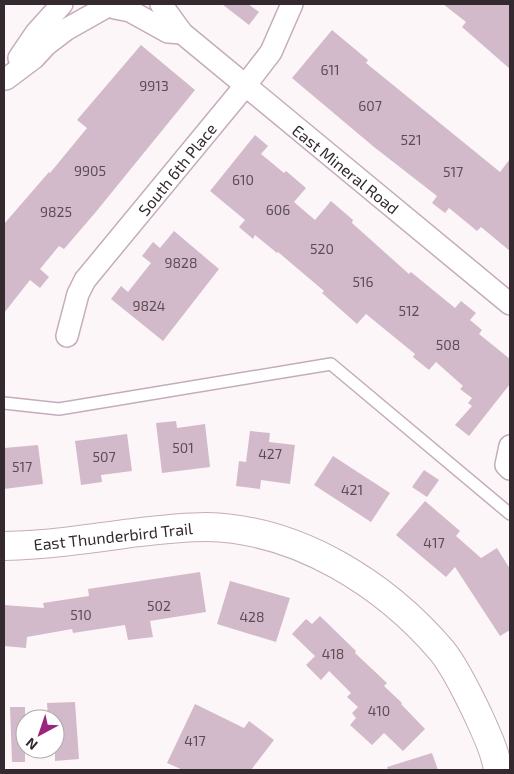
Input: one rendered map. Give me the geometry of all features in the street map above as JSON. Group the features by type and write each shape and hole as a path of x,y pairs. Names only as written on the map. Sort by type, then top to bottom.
{"street":[{"path":"5,81 32,39 62,4"},
{"name":"East Mineral Road","path":"161,4 182,33 510,304"},
{"name":"South 6th Place","path":"67,336 78,294 86,280 271,52 292,4"},
{"path":"5,81 67,29 111,6"},
{"name":"East Mineral Road","path":"111,6 130,11 168,32 182,33"},
{"name":"East Thunderbird Trail","path":"4,546 44,544 179,528 209,527 243,531 287,542 326,559 356,576 404,611 443,653 471,700 496,754 498,770"}],"lane":[{"path":"4,403 59,409 331,364 510,514"}],"building":[{"path":"222,4 248,4 259,12 249,25"},
{"path":"443,4 510,4 510,69 462,27 466,22"},
{"path":"332,30 368,60 366,63 500,172 510,159 510,251 481,227 477,231 449,208 445,213 432,203 437,196 374,147 292,78"},
{"path":"141,45 195,90 64,249 59,246 40,269 49,277 40,288 30,280 4,313 4,224 87,128 77,120"},
{"path":"255,135 268,146 261,154 284,173 286,171 306,188 294,202 315,220 331,201 353,220 352,223 409,274 411,272 455,308 461,301 476,313 470,320 482,330 479,334 510,359 510,384 469,436 455,425 472,406 468,403 472,398 460,389 463,386 436,362 429,370 413,357 415,354 366,314 357,324 322,293 324,291 278,252 255,235 253,239 239,227 245,220 210,191"},
{"path":"174,231 219,269 163,341 111,299 121,286 128,292 151,263 142,256 153,242 160,248"},
{"path":"176,421 177,428 205,424 210,467 162,473 156,423"},
{"path":"250,431 270,433 269,442 295,445 290,484 261,480 260,489 236,486 239,461 246,462"},
{"path":"127,434 132,471 101,475 102,482 81,485 75,441"},
{"path":"38,445 43,484 4,489 4,448"},
{"path":"333,456 390,493 371,522 314,485"},
{"path":"424,470 439,480 427,497 412,487"},
{"path":"425,501 460,531 456,536 481,558 497,548 510,569 510,630 500,636 455,567 446,577 396,535"},
{"path":"200,572 206,612 150,621 153,637 128,640 125,625 73,633 72,629 27,637 26,648 4,646 4,605 44,608 43,603 89,596 88,589"},
{"path":"230,581 290,598 276,642 217,624"},
{"path":"320,616 387,683 384,686 425,729 403,751 384,733 372,745 350,725 356,718 352,713 358,707 347,697 351,693 329,671 321,680 306,665 315,656 292,634 306,619 312,624"},
{"path":"75,702 79,759 55,761 55,759 65,759 65,709 47,709 47,703"},
{"path":"195,704 244,728 249,721 274,740 251,770 183,770 167,763"},
{"path":"10,707 25,707 25,709 15,709 15,759 25,759 25,762 12,762"},
{"path":"432,753 438,770 388,770 387,767"}]}
